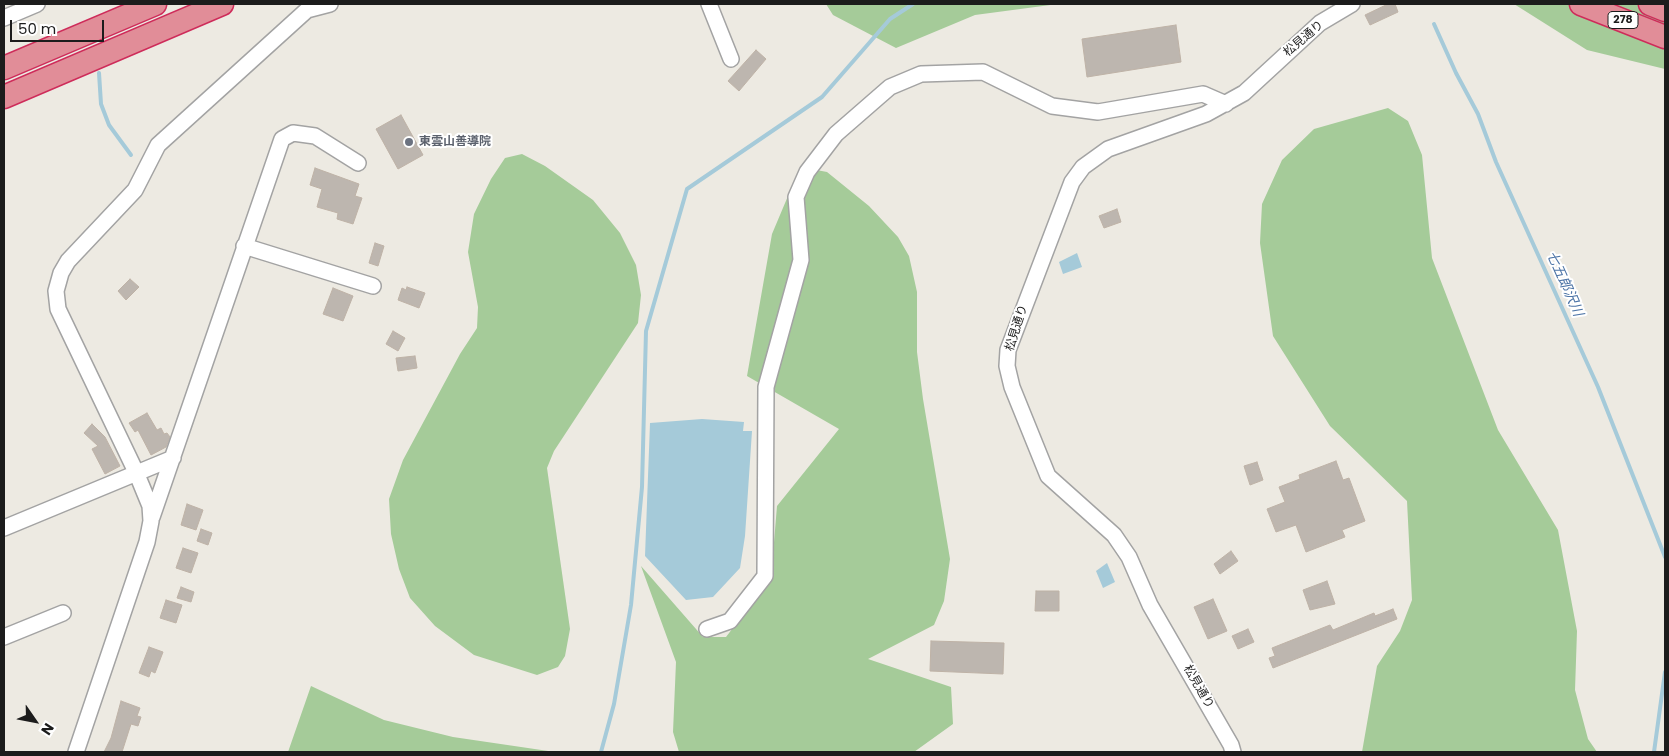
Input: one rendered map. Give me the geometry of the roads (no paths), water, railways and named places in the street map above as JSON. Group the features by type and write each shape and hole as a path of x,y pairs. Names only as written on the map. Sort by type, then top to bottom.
{"highway":[{"path":"4,68 155,4"},
{"path":"4,97 222,4"},
{"name":"278","path":"1581,4 1665,36"},
{"name":"278","path":"1650,4 1665,10"}],"street":[{"path":"4,18 37,4"},
{"path":"151,521 150,506 136,472 58,309 56,291 61,273 68,261 134,190 158,144 307,10 330,4"},
{"path":"709,4 731,59"},
{"name":"松見通り","path":"1233,752 1231,745 1150,605 1129,557 1114,535 1048,476 1025,423 1007,366 1008,350 1072,182 1083,167 1108,149 1169,129 1226,104 1244,93 1320,23 1352,4"},
{"path":"707,629 730,621 765,576 766,386 801,260 796,197 807,172 836,134 890,87 921,74 983,72 1052,106 1098,112 1204,94 1226,104"},
{"path":"76,752 147,542 151,521 282,139 292,133 315,136 358,163"},
{"path":"244,246 373,286"},
{"path":"4,528 173,458"},
{"path":"4,637 63,613"}],"water":[{"path":"1077,253 1082,267 1063,274 1059,262"},
{"path":"702,419 744,422 743,431 752,431 745,536 740,568 713,597 686,600 645,556 650,423"},
{"path":"1107,563 1115,582 1103,588 1096,571"}],"waterway":[{"path":"601,752 614,704 631,605 642,487 646,331 687,189 822,97 890,19 913,4"},
{"name":"七五郎沢川","path":"1434,24 1456,73 1478,114 1496,162 1598,387 1665,557"},
{"path":"99,73 101,104 109,125 131,155"},
{"name":"七五郎沢川","path":"1654,752 1665,672"}],"place":[{"name":"東雲山善導院","path":"409,142"}]}
